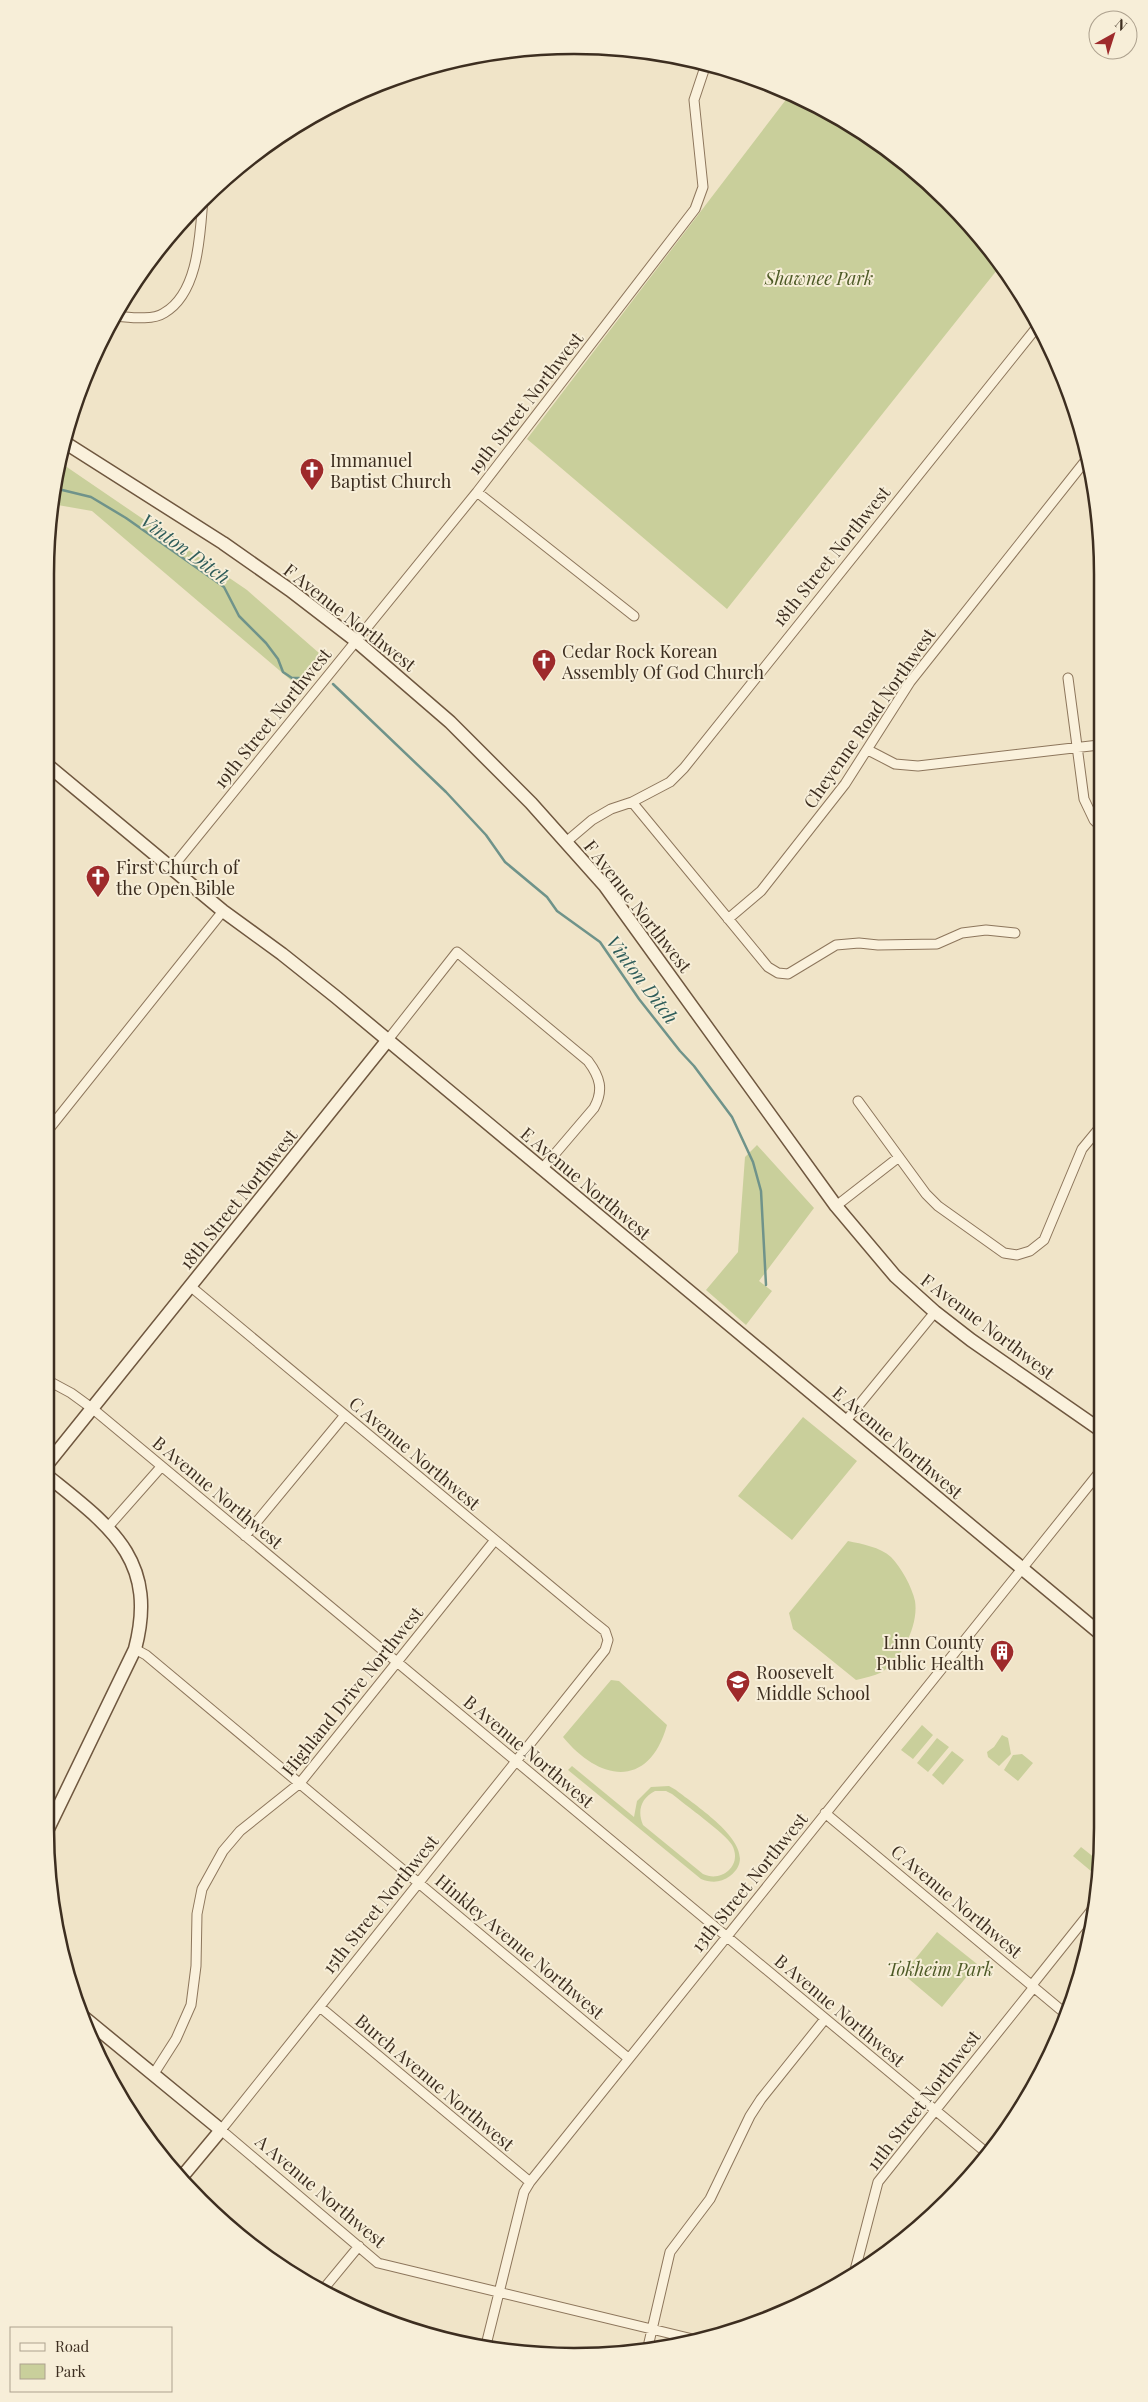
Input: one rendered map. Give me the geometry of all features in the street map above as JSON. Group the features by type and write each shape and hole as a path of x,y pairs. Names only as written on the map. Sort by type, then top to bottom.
{"street":[{"name":"19th Street Northwest","path":"171,869 477,492 695,209 703,187 694,100 704,70"},
{"path":"122,317 138,318 163,314 181,300 190,284 201,211"},
{"name":"18th Street Northwest","path":"566,842 592,820 611,809 632,802 670,782 684,768 1034,330"},
{"name":"F Avenue Northwest","path":"70,446 223,543 290,590 355,640 457,729 511,782 566,842 616,901 836,1206 895,1276 935,1312 971,1340 1094,1426"},
{"name":"Cheyenne Road Northwest","path":"728,919 761,891 845,784 910,682 1082,465"},
{"path":"477,492 634,616"},
{"path":"1068,678 1084,799 1094,820"},
{"path":"868,750 895,764 918,766 1094,746"},
{"name":"E Avenue Northwest","path":"54,770 171,869 223,911 282,954 1094,1628"},
{"path":"632,802 768,967 778,973 788,974 836,946 859,943 878,945 937,944 962,933 986,930 1015,932"},
{"path":"54,1123 223,911"},
{"name":"18th Street Northwest","path":"54,1456 457,952 588,1061 598,1074 600,1099 542,1169"},
{"path":"858,1101 926,1194 938,1206 989,1244 1004,1253 1017,1255 1030,1251 1044,1240 1082,1149 1094,1134"},
{"path":"836,1206 899,1157"},
{"name":"C Avenue Northwest","path":"190,1286 605,1631 608,1640 605,1650"},
{"path":"845,1422 935,1312"},
{"name":"B Avenue Northwest","path":"54,1384 71,1393 93,1409 983,2150"},
{"path":"245,1536 345,1415"},
{"path":"108,1527 161,1467"},
{"name":"13th Street Northwest","path":"487,2341 524,2192 530,2182 1094,1478"},
{"path":"54,1482 108,1527 124,1547 134,1565 140,1583 142,1602 142,1624 135,1648 54,1816"},
{"name":"Highland Drive Northwest","path":"153,2074 176,2039 191,2005 196,1966 197,1914 202,1889 211,1869 240,1831 300,1783 495,1540"},
{"name":"Hinkley Avenue Northwest","path":"135,1648 146,1655 300,1783 628,2058"},
{"name":"15th Street Northwest","path":"185,2173 605,1650"},
{"name":"C Avenue Northwest","path":"825,1813 1062,2010"},
{"name":"11th Street Northwest","path":"856,2265 874,2191 878,2182 1086,1917"},
{"name":"Burch Avenue Northwest","path":"320,2007 530,2182"},
{"path":"649,2343 670,2252 710,2199 750,2116 825,2019"},
{"name":"A Avenue Northwest","path":"92,2025 378,2263 683,2336"},
{"path":"326,2286 359,2246"}],"green space":[{"name":"Shawnee Park","path":"786,99 834,123 891,161 942,206 997,270 727,609 527,439"},
{"path":"65,466 247,590 319,653 299,687 92,511 58,505"},
{"path":"757,1145 814,1208 759,1281 772,1291 746,1325 706,1290 738,1252 745,1157"},
{"path":"803,1417 857,1461 792,1540 738,1496"},
{"path":"848,1541 876,1548 891,1557 906,1577 915,1601 916,1610 907,1641 896,1659 882,1672 856,1680 793,1629 789,1613"},
{"path":"611,1680 619,1681 667,1725 659,1746 648,1760 636,1769 622,1772 607,1770 592,1763 577,1752 563,1737"},
{"path":"922,1725 933,1735 913,1759 901,1750"},
{"path":"1002,1735 1008,1738 1011,1754 999,1766 988,1757 987,1752 994,1747"},
{"path":"937,1738 949,1747 928,1772 917,1763"},
{"path":"952,1751 964,1760 943,1785 932,1775"},
{"path":"1022,1754 1033,1763 1018,1781 1004,1770 1013,1755"},
{"path":"572,1766 634,1817 637,1801 651,1787 669,1786 723,1828 739,1853 739,1865 730,1876 723,1880 712,1882 701,1879 568,1770","holes":["655,1791 666,1791 704,1819 732,1845 735,1859 729,1870 717,1876 703,1874 643,1825 640,1815 643,1801"]},
{"path":"1081,1847 1093,1857 1092,1872 1073,1856"},
{"name":"Tokheim Park","path":"937,1932 977,1964 942,2007 903,1974"}],"waterway":[{"name":"Vinton Ditch","path":"61,490 91,497 126,518 224,587 239,616 266,643 278,659 283,672 292,678 299,678"},
{"name":"Vinton Ditch","path":"333,684 446,792 486,835 505,862 547,897 557,911 600,942 639,999 694,1066 732,1117 753,1162 761,1191 766,1285"}],"place":[{"name":"Immanuel Baptist Church","path":"312,491"},
{"name":"Cedar Rock Korean Assembly Of God Church","path":"544,682"},
{"name":"First Church of the Open Bible","path":"98,898"},
{"name":"Linn County Public Health","path":"1002,1673"},
{"name":"Roosevelt Middle School","path":"738,1703"}]}
